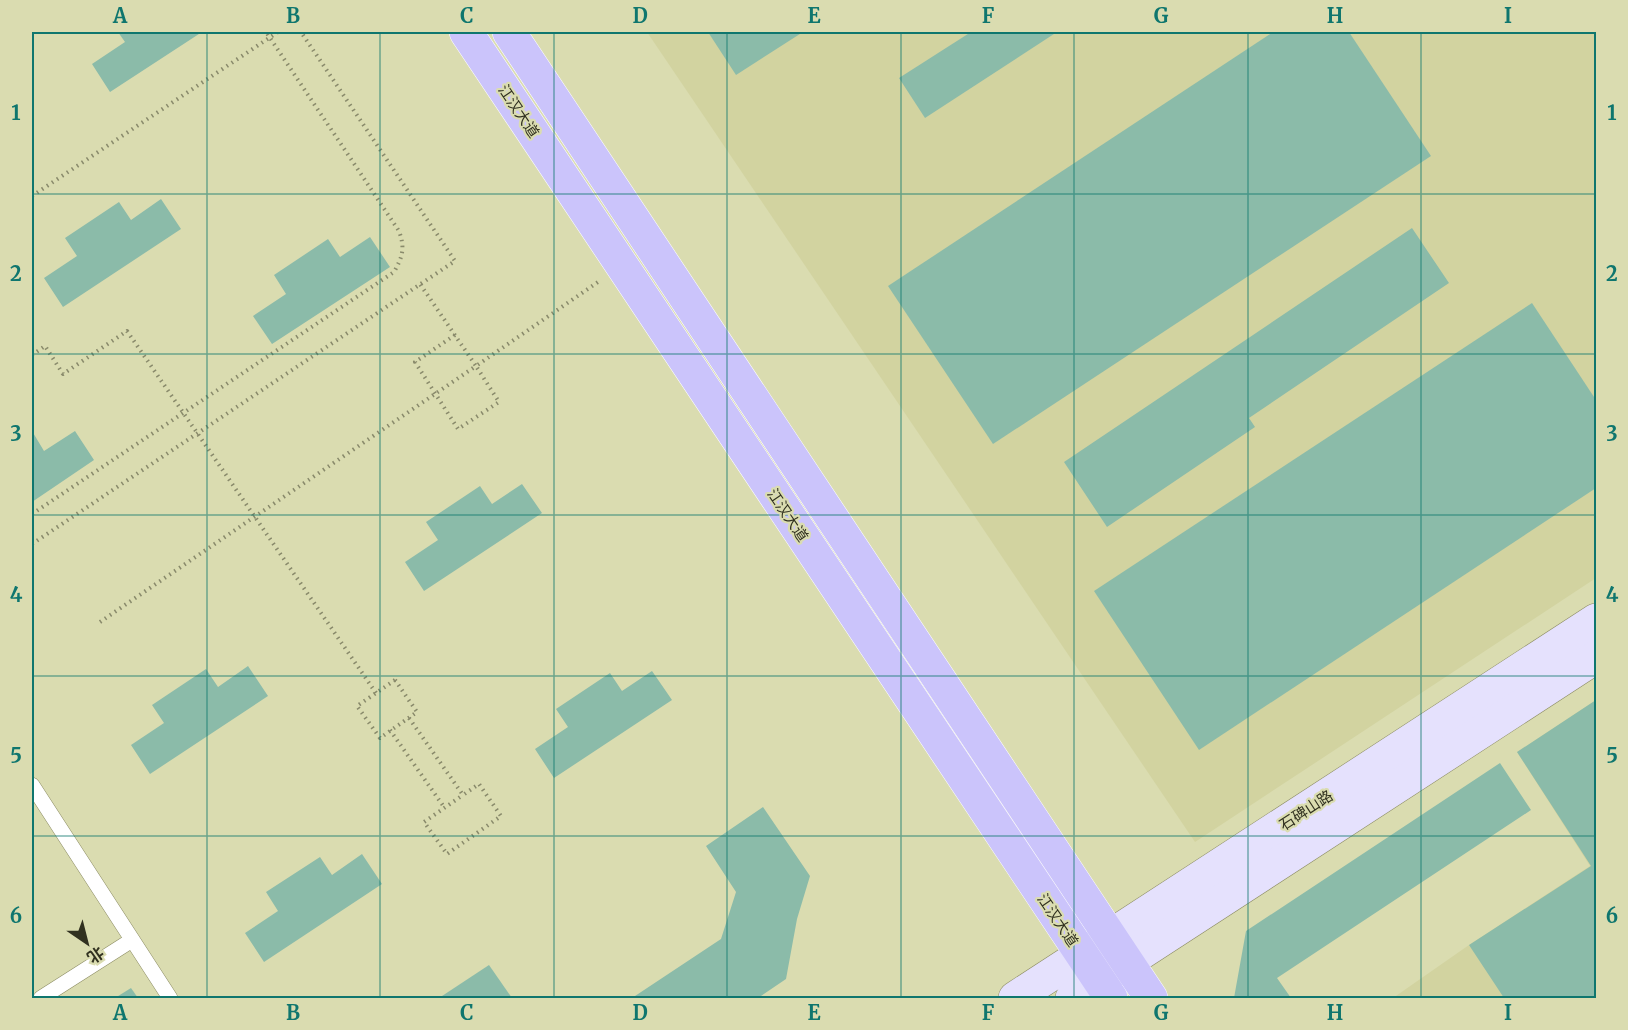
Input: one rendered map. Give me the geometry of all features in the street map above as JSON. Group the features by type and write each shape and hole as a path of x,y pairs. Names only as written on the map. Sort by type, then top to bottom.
{"main road":[{"name":"江汉大道","path":"466,32 1097,978"},
{"path":"509,32 1151,999"}],"street":[{"name":"石碑山路","path":"1119,951 1596,620"},
{"path":"1072,999 1097,978 1119,951 1596,657"},
{"path":"1015,999 1097,978"}],"lane":[{"path":"32,785 170,999"},
{"path":"41,999 132,940"}],"path":[{"path":"32,514 394,272 403,257 404,245 399,231 266,32"},
{"path":"32,196 278,32"},
{"path":"32,544 455,261 301,32"},
{"path":"100,622 600,280 594,270"},
{"path":"420,284 455,335 500,402 458,429 415,363 455,335"},
{"path":"32,355 45,346 63,374 127,330 376,693"},
{"path":"395,680 417,712 409,718 380,738 357,706 395,680"},
{"path":"409,718 463,795"},
{"path":"390,730 444,807"},
{"path":"479,784 501,816 447,854 424,822 463,795 479,784"}],"shaded area":[{"path":"647,32 1596,32 1596,578 1195,842"},
{"path":"1596,700 1596,998 1393,998 1590,866 1517,752"}],"building":[{"path":"118,32 202,32 110,92 92,64 125,42"},
{"path":"708,32 803,32 736,75"},
{"path":"971,32 1057,32 925,118 899,78"},
{"path":"1273,32 1349,32 1431,156 993,444 888,286"},
{"path":"161,199 181,229 63,307 44,278 77,256 65,238 119,202 131,220"},
{"path":"1412,228 1449,283 1249,418 1255,427 1107,527 1064,462"},
{"path":"370,237 390,267 272,344 253,316 286,294 274,275 328,239 340,257"},
{"path":"1532,303 1596,400 1596,488 1199,750 1094,591"},
{"path":"32,431 44,451 75,431 94,460 32,502"},
{"path":"522,484 542,513 424,591 405,562 438,540 426,522 480,486 492,504"},
{"path":"248,666 268,696 150,774 131,745 164,723 152,705 206,669 218,687"},
{"path":"652,671 672,700 554,778 535,749 568,727 556,709 610,673 622,691"},
{"path":"1596,700 1596,998 1504,998 1469,945 1591,866 1517,752"},
{"path":"1500,763 1531,810 1277,978 1291,998 1234,998 1246,931"},
{"path":"763,807 810,876 797,919 786,979 758,998 632,998 721,939 736,892 706,846"},
{"path":"362,854 382,884 264,962 245,933 278,911 266,892 320,857 332,875"},
{"path":"489,965 512,998 439,998"},
{"path":"131,988 138,998 115,998"}]}
